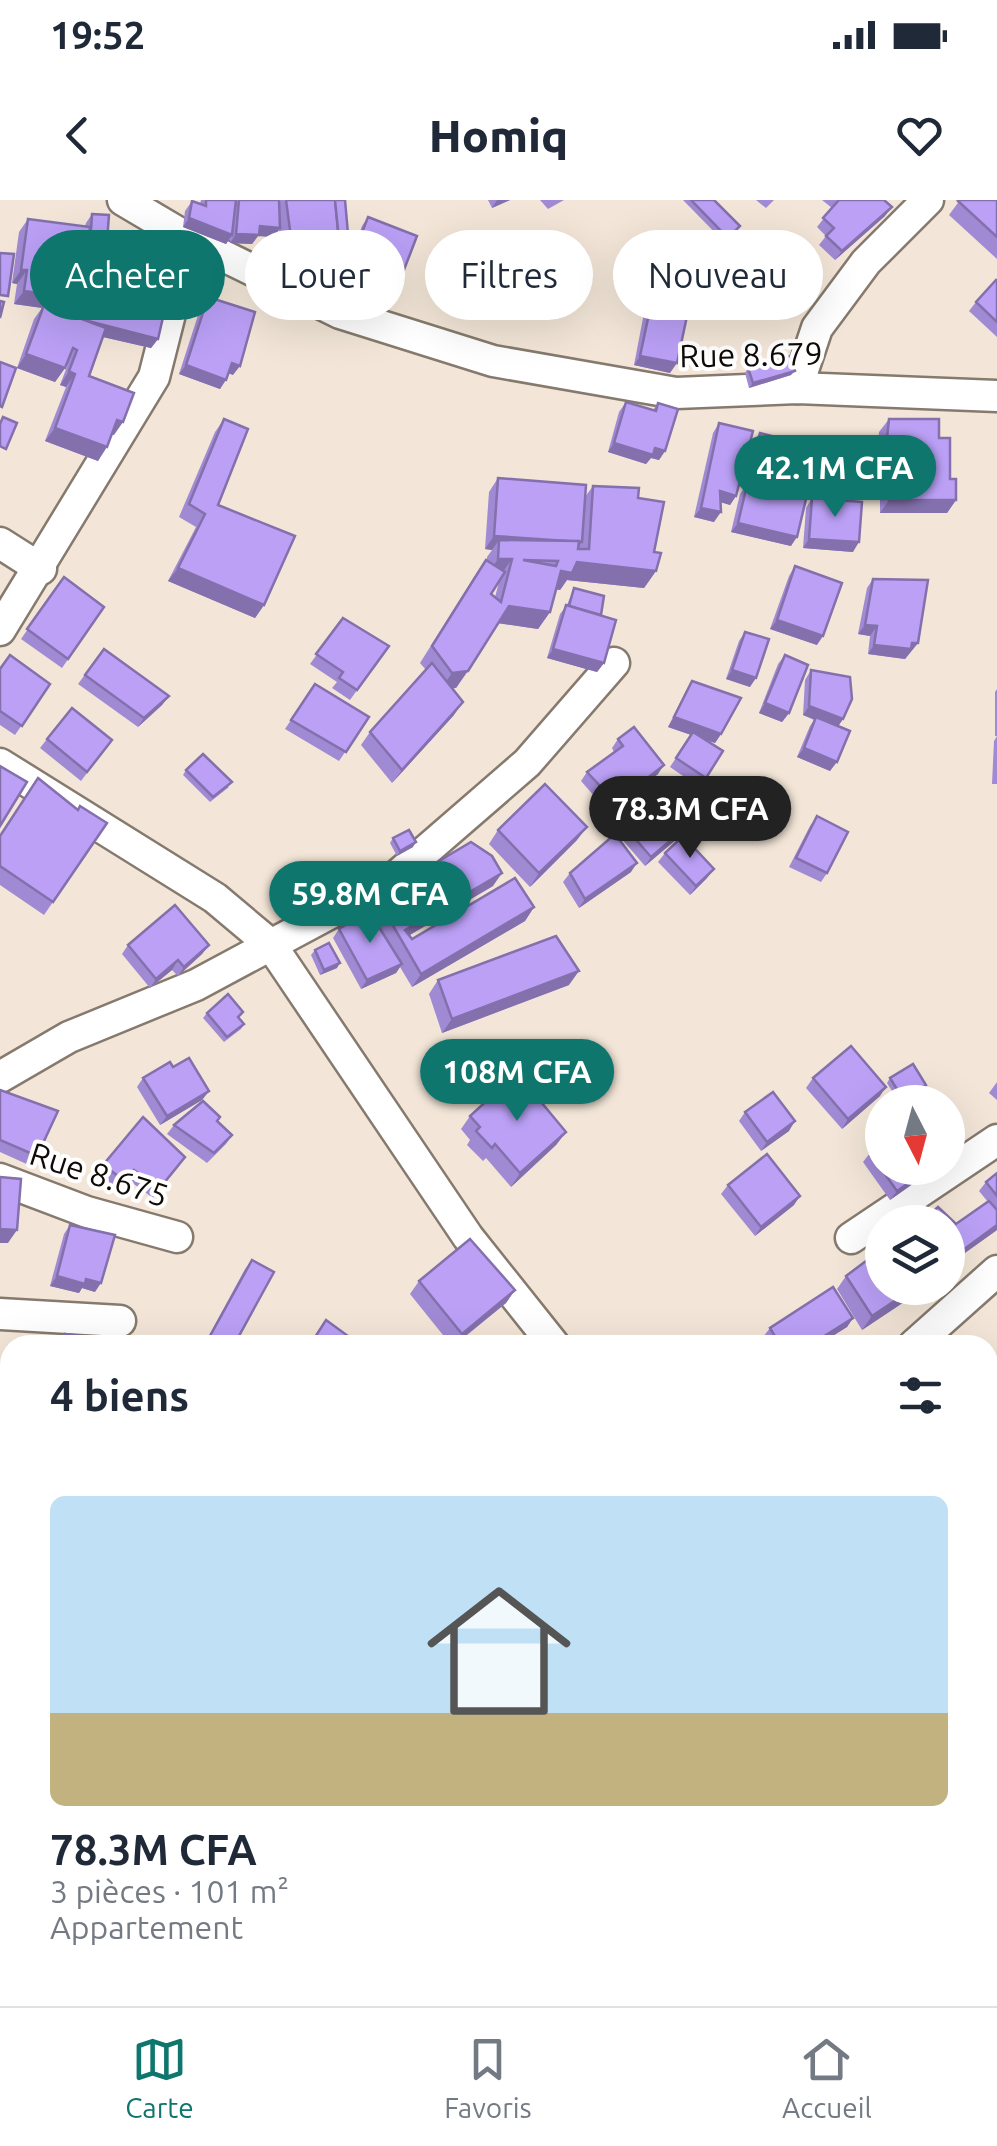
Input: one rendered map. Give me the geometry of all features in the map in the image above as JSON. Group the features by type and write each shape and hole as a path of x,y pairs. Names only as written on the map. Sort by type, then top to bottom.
{"street":[{"name":"Rue 8.679","path":"122,200 172,230"},
{"path":"796,388 817,328 866,262 928,200"},
{"name":"Rue 8.679","path":"225,257 340,313 493,360 676,393 796,388 997,396"},
{"path":"0,630 154,377 169,320"},
{"path":"0,542 41,568"},
{"path":"0,1076 69,1037 196,985 392,880 526,763 614,662"},
{"path":"0,764 215,898 272,945 468,1237 546,1335"},
{"path":"851,1238 997,1140"},
{"name":"Rue 8.675","path":"0,1179 87,1212 177,1238"},
{"path":"925,1335 997,1271"},
{"path":"0,1314 120,1321"}],"building":[{"path":"206,200 236,200 232,235 189,218 192,201 206,206"},
{"path":"239,200 279,200 280,228 260,226 260,230 236,234"},
{"path":"286,200 335,200 338,230 290,230"},
{"path":"335,200 345,200 348,230 338,230"},
{"path":"691,200 714,200 740,226 736,230 720,230"},
{"path":"839,200 884,200 892,207 842,251 826,236 834,228 823,218"},
{"path":"997,200 997,237 958,201"},
{"path":"92,214 109,215 108,230 91,230"},
{"path":"368,217 402,230 363,230"},
{"path":"28,219 90,227 30,230 30,292 24,291 27,270 21,270"},
{"path":"405,231 417,236 405,267"},
{"path":"0,253 14,254 8,296 0,295"},
{"path":"997,281 997,322 976,302"},
{"path":"225,302 245,309 245,320 253,320 240,366 232,363 226,380 186,365 201,320 225,320"},
{"path":"38,320 84,320 106,328 89,376 134,393 123,422 117,420 107,447 55,428 75,374 69,371 77,350 73,348 65,368 26,354"},
{"path":"88,320 162,320 158,339"},
{"path":"648,320 686,320 677,363 640,356"},
{"path":"791,356 795,371 753,383 748,368"},
{"path":"0,362 16,368 2,407 0,406"},
{"path":"626,402 656,411 658,403 678,409 665,451 655,448 653,455 614,443"},
{"path":"3,417 17,423 6,449 0,446"},
{"path":"224,419 248,429 218,505 295,536 264,605 178,568 205,514 189,504"},
{"path":"889,419 939,419 939,438 950,438 950,479 956,479 956,500 889,500 890,466 884,466"},
{"path":"719,423 753,431 736,496 720,491 721,512 701,508"},
{"path":"760,433 804,444 793,488 748,477"},
{"path":"498,478 586,485 582,542 494,536"},
{"path":"747,485 806,499 797,537 738,523"},
{"path":"593,486 639,488 638,498 664,502 654,552 661,553 656,571 577,562 572,573 561,571 550,612 509,606 468,671 452,673 432,646 486,560 505,572 491,594 501,602 512,559 498,559 499,540 579,541 578,549 589,549","holes":["523,560 558,561 556,566"]},
{"path":"812,498 862,502 859,542 809,539"},
{"path":"795,566 842,583 823,636 777,620"},
{"path":"64,577 104,607 68,659 27,629"},
{"path":"873,579 928,580 918,643 912,643 911,649 874,645 877,626 865,625"},
{"path":"574,588 604,596 601,615 569,606"},
{"path":"566,605 616,620 604,663 553,649"},
{"path":"343,618 389,646 357,690 339,678 343,672 316,654"},
{"path":"745,632 769,639 756,678 732,670"},
{"path":"104,649 169,696 144,718 85,675"},
{"path":"10,655 50,684 22,726 0,711 0,669"},
{"path":"785,655 808,665 789,713 765,703"},
{"path":"432,663 463,702 402,770 370,732"},
{"path":"811,670 850,677 852,699 843,719 809,706"},
{"path":"692,681 741,698 721,734 674,717"},
{"path":"315,684 369,717 346,752 291,720"},
{"path":"72,708 112,740 87,772 47,739"},
{"path":"816,717 850,731 837,762 804,748"},
{"path":"634,727 664,765 616,803 587,772 623,746 618,739"},
{"path":"693,732 723,751 706,778 676,758"},
{"path":"203,754 232,782 213,797 186,770"},
{"path":"0,766 27,782 0,826"},
{"path":"38,778 78,810 80,806 107,823 53,902 0,866 0,836"},
{"path":"679,782 704,812 651,857 626,828"},
{"path":"545,784 587,827 539,873 498,830"},
{"path":"817,816 848,832 827,873 796,858"},
{"path":"409,830 416,842 400,851 393,838"},
{"path":"615,834 637,863 585,899 570,873"},
{"path":"683,836 714,869 696,886 665,853"},
{"path":"471,842 492,856 502,873 405,930 412,939 515,878 534,907 421,974 377,898"},
{"path":"175,905 209,945 184,967 178,960 156,979 128,945"},
{"path":"369,911 402,964 367,980 339,929"},
{"path":"556,936 579,971 452,1019 438,980"},
{"path":"329,943 340,963 324,970 315,950"},
{"path":"228,994 243,1012 238,1017 244,1024 227,1037 207,1013"},
{"path":"851,1046 884,1085 865,1085 865,1105 848,1119 813,1078"},
{"path":"189,1058 209,1091 167,1116 143,1078 170,1062 173,1067"},
{"path":"913,1064 926,1085 894,1085 890,1078"},
{"path":"517,1073 566,1132 520,1173 495,1144 492,1148 476,1131 480,1127 470,1116"},
{"path":"0,1090 58,1111 37,1156 0,1140"},
{"path":"773,1092 795,1121 767,1142 745,1112"},
{"path":"203,1101 232,1135 214,1153 174,1125"},
{"path":"143,1117 185,1157 159,1189 134,1170 125,1181 103,1165"},
{"path":"767,1154 800,1196 761,1227 728,1185"},
{"path":"997,1173 997,1196 986,1182"},
{"path":"0,1177 21,1179 17,1230 0,1229"},
{"path":"989,1201 997,1210 997,1225 965,1249 965,1218"},
{"path":"70,1225 115,1235 101,1283 86,1279 85,1284 57,1276"},
{"path":"470,1239 515,1290 462,1334 419,1281"},
{"path":"252,1260 274,1272 239,1335 211,1335"},
{"path":"865,1262 865,1305 888,1305 872,1316 846,1276"},
{"path":"833,1287 853,1318 826,1335 774,1335 770,1328"},
{"path":"326,1320 347,1335 316,1335"}]}
